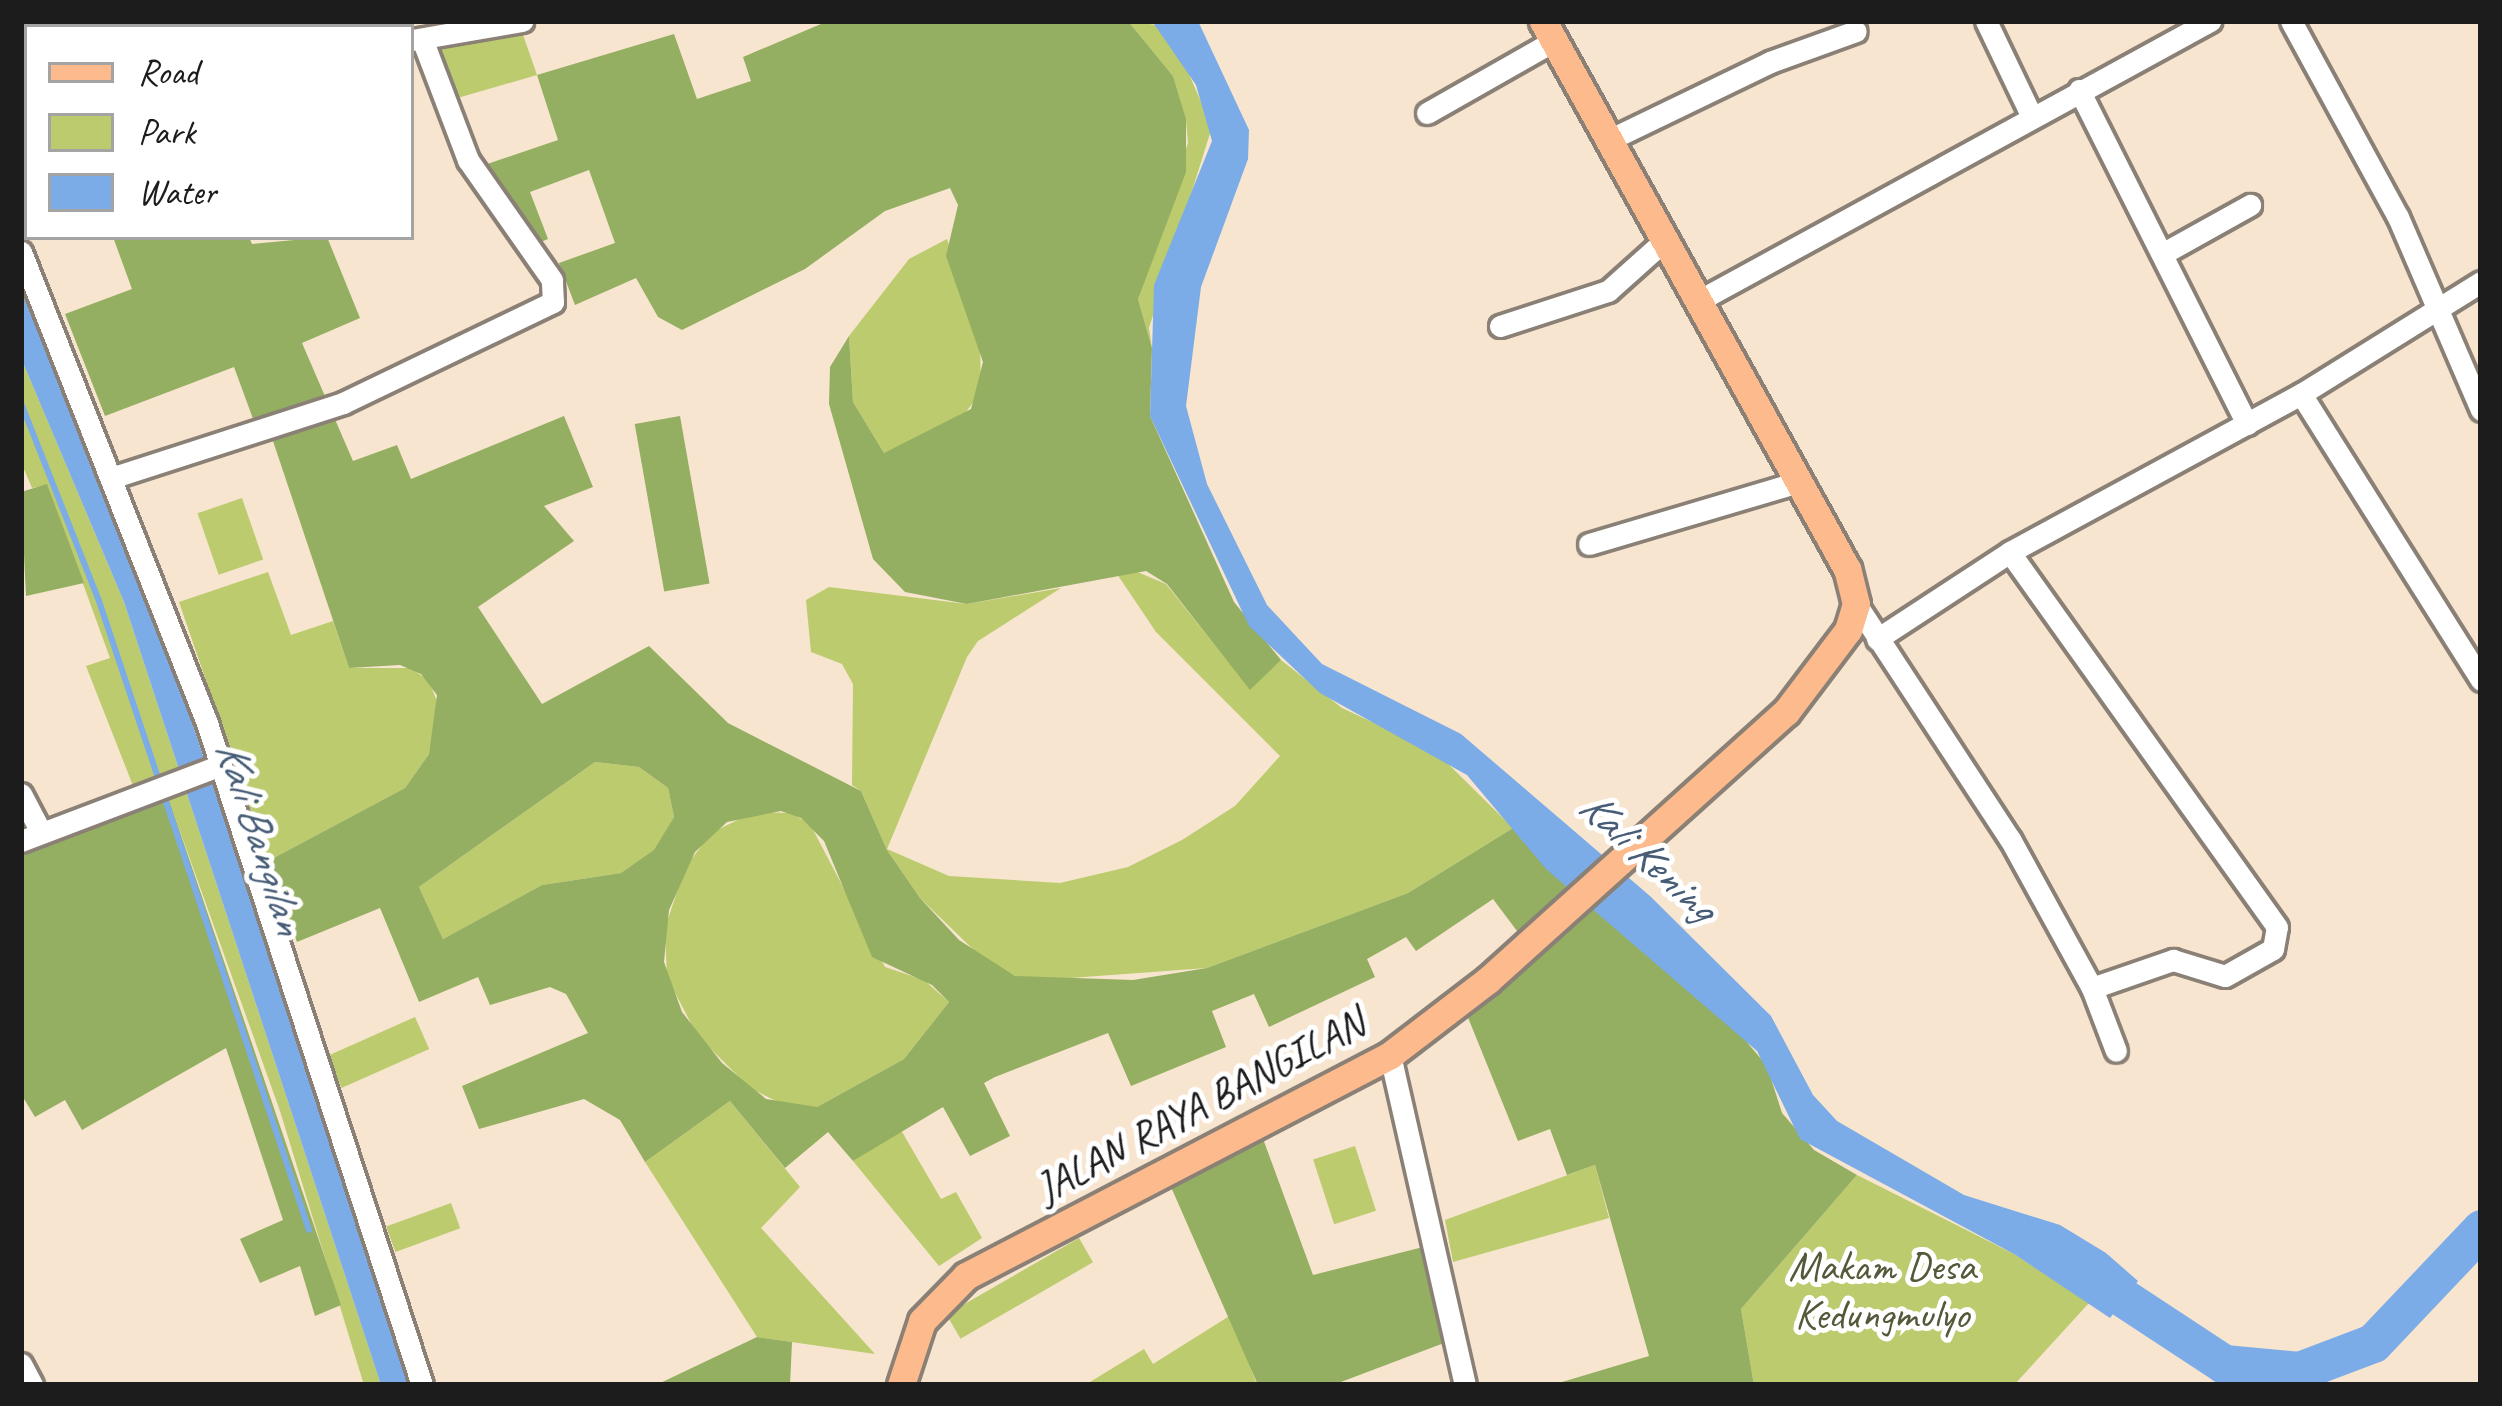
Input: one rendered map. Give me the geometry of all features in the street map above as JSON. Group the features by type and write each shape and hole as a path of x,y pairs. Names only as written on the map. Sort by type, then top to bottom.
{"main road":[{"path":"1548,31 1847,569 1856,604"},
{"name":"JALAN RAYA BANGILAN","path":"901,1385 922,1321 966,1276 1390,1055 1566,913 1827,668 1856,604"}],"street":[{"path":"114,477 343,403 553,302 552,280 468,160 416,40 522,21"},
{"path":"1986,21 2031,115"},
{"path":"1698,302 2031,115 2210,21"},
{"path":"2290,21 2398,217 2433,309 2481,410"},
{"path":"1426,113 1548,31"},
{"path":"1609,140 1770,62 1856,31"},
{"path":"2079,90 2247,424"},
{"path":"2162,254 2250,205"},
{"path":"1500,326 1608,291 1664,241"},
{"path":"21,252 114,477 217,766 422,1385"},
{"path":"1877,639 2010,552 2302,394 2481,281"},
{"path":"2302,394 2481,680"},
{"path":"1589,544 1798,482"},
{"path":"2010,552 2280,934 2273,950 2224,976 2173,960 2092,988"},
{"path":"1856,604 2010,839 2092,988 2116,1051"},
{"path":"21,794 31,837 217,766"},
{"path":"1390,1055 1466,1385"},
{"path":"21,1364 32,1385"}],"green space":[{"path":"828,21 1128,21 1173,76 1186,119 1186,172 1138,299 1152,348 1150,416 1234,602 1281,660 1250,690 1167,584 1146,571 967,604 905,592 873,559 829,404 830,367 849,336 853,402 884,453 971,409 983,362 946,256 958,205 950,188 885,211 805,269 682,330 658,317 636,278 575,305 559,263 615,243 589,170 530,192 548,239 519,251 461,173 558,140 537,75 674,34 697,99 751,81 743,57"},
{"path":"1128,21 1156,25 1185,65 1212,127 1149,328 1152,348 1138,299 1188,143 1173,76"},
{"path":"520,26 537,75 454,99 434,46"},
{"path":"947,239 980,346 981,391 959,422 884,453 853,402 849,336 909,259"},
{"path":"114,240 250,240 252,244 328,240 360,318 302,343 353,461 397,445 411,479 564,416 593,487 544,506 574,541 478,607 542,704 649,646 728,723 861,791 887,850 920,898 959,940 1015,976 1133,980 1207,968 1408,893 1513,828 1569,889 1520,935 1493,899 1416,951 1406,937 1367,959 1375,977 1269,1027 1254,994 1212,1011 1226,1047 1131,1086 1108,1033 995,1077 984,1083 1010,1136 970,1156 943,1107 853,1161 828,1132 785,1168 730,1101 645,1162 620,1120 584,1099 479,1129 462,1086 588,1033 566,994 550,987 490,1005 478,977 419,1002 380,908 297,942 268,861 405,788 429,754 437,695 421,674 400,665 349,668 271,435 260,438 234,367 105,416 65,314 132,289","holes":["595,762 639,767 668,788 674,817 654,850 621,873 542,885 443,939 419,887","781,811 801,818 824,841 872,957 932,985 949,1002 904,1059 817,1107 766,1099 722,1063 682,1012 664,962 669,910 695,852 727,822"]},
{"path":"21,358 124,602 381,1385 364,1385 280,1111 166,792 139,801 86,666 110,658 47,485 32,488 21,462"},
{"path":"680,416 710,583 664,591 635,424"},
{"path":"47,484 84,583 26,596 21,492"},
{"path":"242,498 263,559 219,575 198,513"},
{"path":"1135,571 1166,584 1250,689 1281,660 1342,708 1435,751 1513,828 1408,893 1207,968 1043,980 1015,976 980,956 920,898 887,850 861,791 852,785 853,684 842,664 811,652 806,600 829,587 967,604 1061,588 978,641 967,657 887,849 949,876 1060,883 1128,867 1182,840 1235,806 1280,756 1156,632 1117,574"},
{"path":"268,572 291,635 333,621 349,668 411,668 429,681 438,704 429,754 405,788 268,861 179,602"},
{"path":"595,762 639,767 668,788 674,817 655,850 621,873 542,885 443,939 419,887"},
{"path":"166,791 341,1305 315,1316 300,1266 260,1283 240,1239 283,1220 226,1048 82,1130 65,1100 35,1117 21,1094 21,847"},
{"path":"754,812 791,813 810,824 885,967 924,980 949,1002 904,1059 817,1107 788,1107 750,1088 697,1035 667,977 665,928 685,868 711,833"},
{"path":"1592,908 1724,1015 1767,1066 1782,1113 1814,1150 1857,1175 1741,1309 1754,1385 1552,1385 1649,1356 1595,1165 1567,1175 1550,1129 1518,1141 1467,1015"},
{"path":"415,1017 429,1049 342,1088 327,1056"},
{"path":"730,1101 800,1187 761,1228 875,1354 757,1337 645,1162"},
{"path":"901,1130 941,1199 956,1192 982,1238 939,1266 853,1161"},
{"path":"1262,1136 1313,1275 1423,1247 1444,1343 1333,1385 1258,1385 1171,1187"},
{"path":"1355,1146 1376,1211 1334,1224 1313,1160"},
{"path":"1595,1165 1609,1218 1453,1262 1445,1220"},
{"name":"Makam Desa Kedungmulyo","path":"1857,1175 2014,1254 2089,1303 2014,1385 1754,1385 1741,1309"},
{"path":"451,1203 460,1228 395,1252 386,1227"},
{"path":"1079,1238 1093,1262 960,1339 946,1314"},
{"path":"1231,1315 1257,1385 1085,1385 1144,1349 1153,1364"},
{"path":"757,1337 792,1342 790,1385 656,1385"}],"water":[{"path":"1152,21 1198,21 1249,130 1248,159 1201,287 1186,406 1207,484 1267,605 1322,664 1461,734 1650,896 1771,1016 1813,1095 1837,1121 1964,1195 2060,1225 2106,1253 2138,1281 2110,1318 2014,1254 1800,1139 1757,1051 1546,869 1467,775 1320,693 1249,626 1150,416 1154,285 1212,141 1196,85"},
{"path":"21,283 156,614 412,1385 381,1385 124,602 21,358"}],"waterway":[{"path":"21,403 99,601 309,1230"},
{"name":"Kali Kening","path":"2084,1272 2224,1364 2299,1371 2373,1343 2481,1229"}],"water label":[{"name":"Kali Bangilan","path":"260,837"}]}
